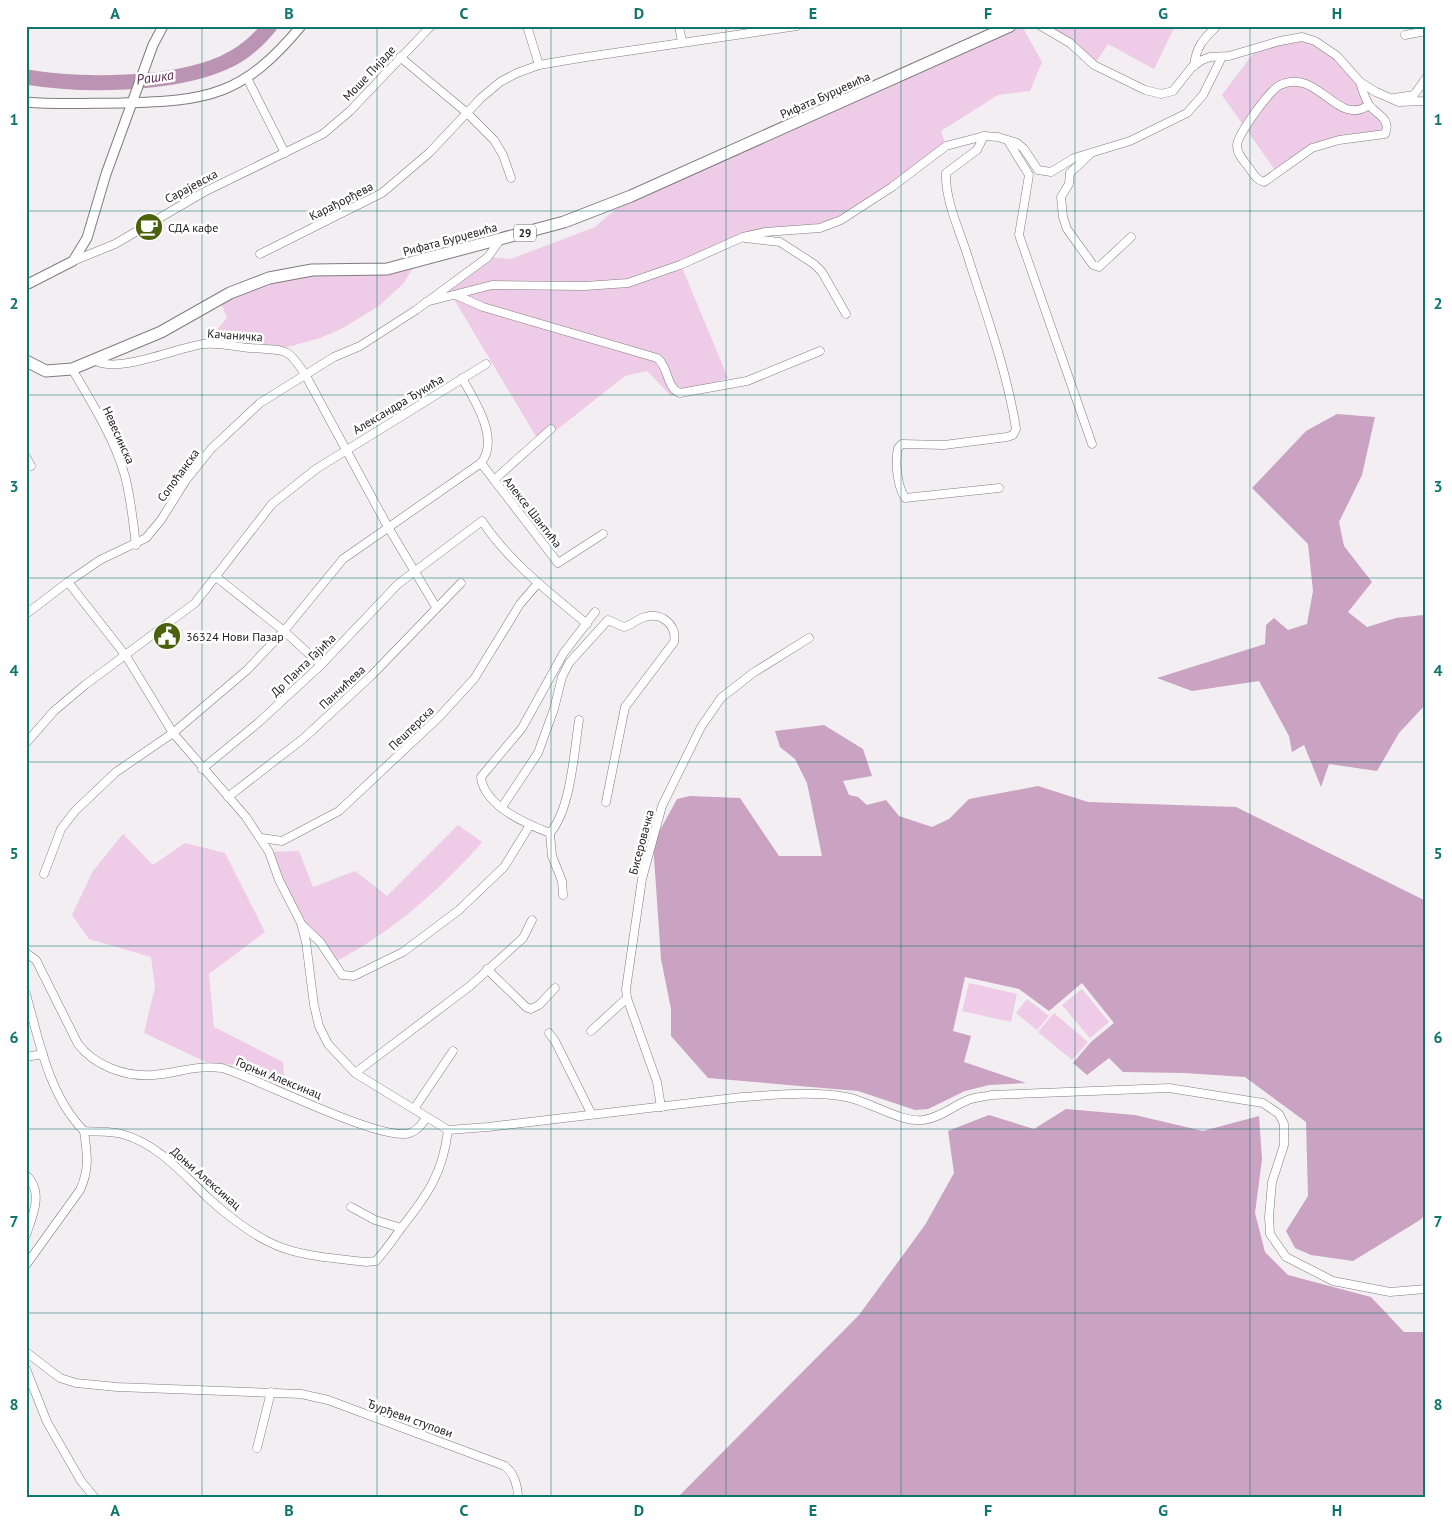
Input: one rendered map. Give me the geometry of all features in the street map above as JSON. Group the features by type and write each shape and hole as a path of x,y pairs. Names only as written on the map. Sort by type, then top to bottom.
{"main road":[{"name":"Рифата Бурџевића","path":"26,361 46,371 72,369 161,332 230,293 269,278 312,270 387,269 564,222 631,196 955,53 1010,26"}],"street":[{"path":"73,261 90,231 106,174 134,102 146,64 162,26"},
{"path":"26,102 163,102 196,98 222,90 248,78 269,61 301,26"},
{"name":"Моше Пијаде","path":"323,134 350,111 431,26"},
{"path":"679,26 682,42"},
{"name":"Карађорђева","path":"260,254 382,193 429,153 466,112 500,82 517,73 539,65 798,26"},
{"path":"1041,26 1070,43 1094,64 1148,92 1162,94 1174,91 1194,66 1210,57 1222,57 1302,37 1315,41 1337,56 1360,82 1386,97 1399,102 1426,101"},
{"path":"1194,66 1196,51 1203,39 1217,26"},
{"path":"527,27 539,65"},
{"path":"1404,35 1426,31"},
{"path":"400,57 466,112 498,145 511,178"},
{"path":"426,302 492,285 585,286 628,283 680,265 744,237 775,231 810,230 842,220 892,187 946,146 984,136 1017,143 1035,166 1045,172 1051,172 1074,158 1130,141 1187,113 1203,95 1222,57"},
{"path":"248,78 285,153"},
{"path":"1386,97 1396,98 1414,94 1426,78"},
{"path":"1360,82 1369,105 1384,118 1387,127 1385,134 1340,140 1312,148 1267,181 1258,179 1240,155 1237,142 1273,89 1287,82 1304,82 1313,86 1346,110 1359,111 1369,105"},
{"name":"Сарајевска","path":"27,282 115,244 204,192 323,134"},
{"path":"984,136 977,150 946,174 947,184 954,216 994,341 1016,429 1013,435 998,439 944,445 902,444 898,448 896,455 901,492 905,498 999,488"},
{"path":"1008,141 1029,175 1019,235 1092,444"},
{"path":"1091,153 1068,176 1069,184 1061,203 1067,229 1093,265 1099,267 1131,237"},
{"path":"744,237 780,242 814,264 822,272 846,314"},
{"name":"Сопоћанска","path":"26,614 100,560 136,545 152,531 186,480 218,441 260,403 334,357 360,346 426,302 488,258 500,240"},
{"path":"456,295 483,307 657,358 665,366 672,388 680,393 747,381 820,351"},
{"name":"Качаничка","path":"94,360 109,365 160,356 210,344 284,350 297,362 306,376"},
{"name":"Александра Ђукића","path":"26,743 54,711 85,685 195,603 272,504 316,468 486,364"},
{"name":"Невесинска","path":"72,369 94,406 120,461 132,508 136,545"},
{"path":"306,376 345,450"},
{"name":"Александра Ђукића","path":"462,378 482,413 489,448 481,463"},
{"name":"Алексе Шантића","path":"494,480 551,428"},
{"name":"Александра Ђукића","path":"345,450 388,527"},
{"path":"26,457 31,466"},
{"path":"44,874 61,829 75,811 116,772 173,733 247,670 284,631 343,559 481,463"},
{"name":"Алексе Шантића","path":"481,463 558,563 603,534"},
{"name":"Др Панта Гајића","path":"202,768 258,724 321,665 398,584 482,521 511,556 538,583"},
{"path":"388,527 436,607"},
{"path":"215,576 284,631 321,665"},
{"path":"68,582 126,656 173,733 246,816 261,838 301,923 319,1026 328,1044 354,1072 448,1130 742,1097 804,1094 846,1096 910,1120 934,1118 969,1100 1000,1095 1169,1088 1263,1103 1279,1114 1284,1124 1284,1145 1272,1182 1269,1217 1270,1234 1286,1257 1332,1281 1390,1292 1426,1289"},
{"name":"Панчићева","path":"228,797 304,738 372,675 461,583"},
{"path":"538,583 587,624"},
{"name":"Пештерска","path":"261,838 282,841 339,811 420,735 474,679 520,604 538,583"},
{"path":"550,833 530,825 491,800 485,793 481,777 522,728 558,661 595,612"},
{"path":"502,807 538,753 554,709 562,677 569,663 608,620 624,627 644,617 664,618 670,623 676,633 674,642 625,707 606,802"},
{"name":"Бисеровачка","path":"662,1107 657,1082 627,998 626,989 642,879 662,806 701,727 721,698 753,673 809,638"},
{"path":"563,895 562,881 552,856 550,833 559,824 579,720"},
{"path":"301,923 320,942 342,974 354,976 402,952 459,910 504,867 530,825"},
{"path":"354,1072 470,986 522,938 532,920"},
{"name":"Горњи Алексинац","path":"26,953 36,960 78,1044 87,1056 108,1067 153,1075 203,1066 222,1068 368,1127 395,1134 410,1134 420,1127 426,1118"},
{"path":"487,970 526,1007 531,1009 539,1005 554,988"},
{"path":"26,994 51,1078 72,1119 84,1131 88,1163 87,1176 80,1190 26,1265"},
{"path":"591,1031 627,998"},
{"path":"549,1033 591,1113"},
{"path":"414,1109 453,1051"},
{"path":"26,1058 43,1054"},
{"path":"352,1207 375,1220 402,1228 427,1196 435,1181 441,1164 448,1130"},
{"name":"Доњи Алексинац","path":"84,1131 121,1134 146,1144 182,1170 208,1198 269,1242 301,1253 366,1262 376,1261 402,1228"},
{"path":"26,1175 32,1181 37,1194 26,1235"},
{"name":"Ђурђеви ступови","path":"26,1352 60,1378 76,1383 117,1387 301,1394 328,1400 505,1466 510,1470 514,1479 518,1498"},
{"path":"26,1369 47,1422 82,1481 95,1498"},
{"path":"257,1448 271,1392"}],"shaded area":[{"path":"1010,26 1022,26 1042,62 1030,91 998,95 941,131 946,146 828,225 765,232 681,265 728,378 671,396 647,371 625,376 540,443 446,286 488,257 511,259 595,227 631,196"},
{"path":"1041,26 1175,26 1154,69 1108,44 1094,65"},
{"path":"1302,37 1345,63 1369,105 1384,118 1387,130 1312,148 1277,173 1222,95 1258,47"},
{"path":"416,263 404,283 379,306 341,329 320,338 288,347 225,340 216,331 227,318 220,300 269,278"},
{"path":"1337,414 1375,417 1362,475 1339,522 1344,546 1372,582 1348,612 1367,627 1396,618 1423,615 1426,618 1426,704 1399,733 1377,771 1329,764 1321,787 1304,745 1292,752 1289,736 1259,681 1192,691 1157,678 1265,644 1266,625 1274,618 1288,630 1307,624 1313,591 1308,544 1252,488 1306,431"},
{"path":"824,725 863,749 872,776 843,781 849,795 858,797 867,805 886,800 899,816 932,827 949,819 969,799 1038,786 1088,802 1236,807 1426,901 1426,1214 1420,1220 1353,1261 1311,1255 1295,1248 1286,1231 1308,1196 1306,1122 1245,1077 1123,1072 1109,1058 1087,1075 1073,1063 1091,1042 1114,1023 1082,983 1049,1011 1019,989 965,977 953,1031 971,1036 964,1062 1026,1083 989,1085 965,1091 928,1109 915,1110 858,1091 708,1078 671,1036 671,1009 661,959 653,843 677,799 690,796 740,798 779,856 822,856 807,783 795,759 780,747 775,731"},
{"path":"458,825 482,842 479,846 430,895 394,925 335,962 301,923 269,852 299,851 313,887 355,871 387,896"},
{"path":"123,834 153,865 185,843 225,853 265,932 209,974 214,1027 283,1062 285,1090 236,1065 206,1062 144,1033 155,987 151,957 89,939 72,915 93,871"},
{"path":"969,983 1017,994 1011,1022 962,1011"},
{"path":"1082,989 1109,1022 1090,1038 1062,1005"},
{"path":"1027,999 1049,1016 1037,1030 1016,1013"},
{"path":"1054,1013 1088,1042 1072,1060 1038,1032"},
{"path":"1066,1109 1135,1115 1203,1131 1259,1116 1262,1159 1255,1213 1265,1252 1288,1275 1371,1297 1404,1332 1426,1332 1426,1498 677,1498 859,1315 925,1225 954,1173 948,1131 989,1115 1034,1129"}],"waterway":[{"name":"Рашка","path":"26,77 99,83 152,80 202,71 237,56 249,48 270,26"}],"place":[{"name":"СДА кафе","path":"149,227"},
{"name":"36324 Нови Пазар","path":"167,636"}]}
